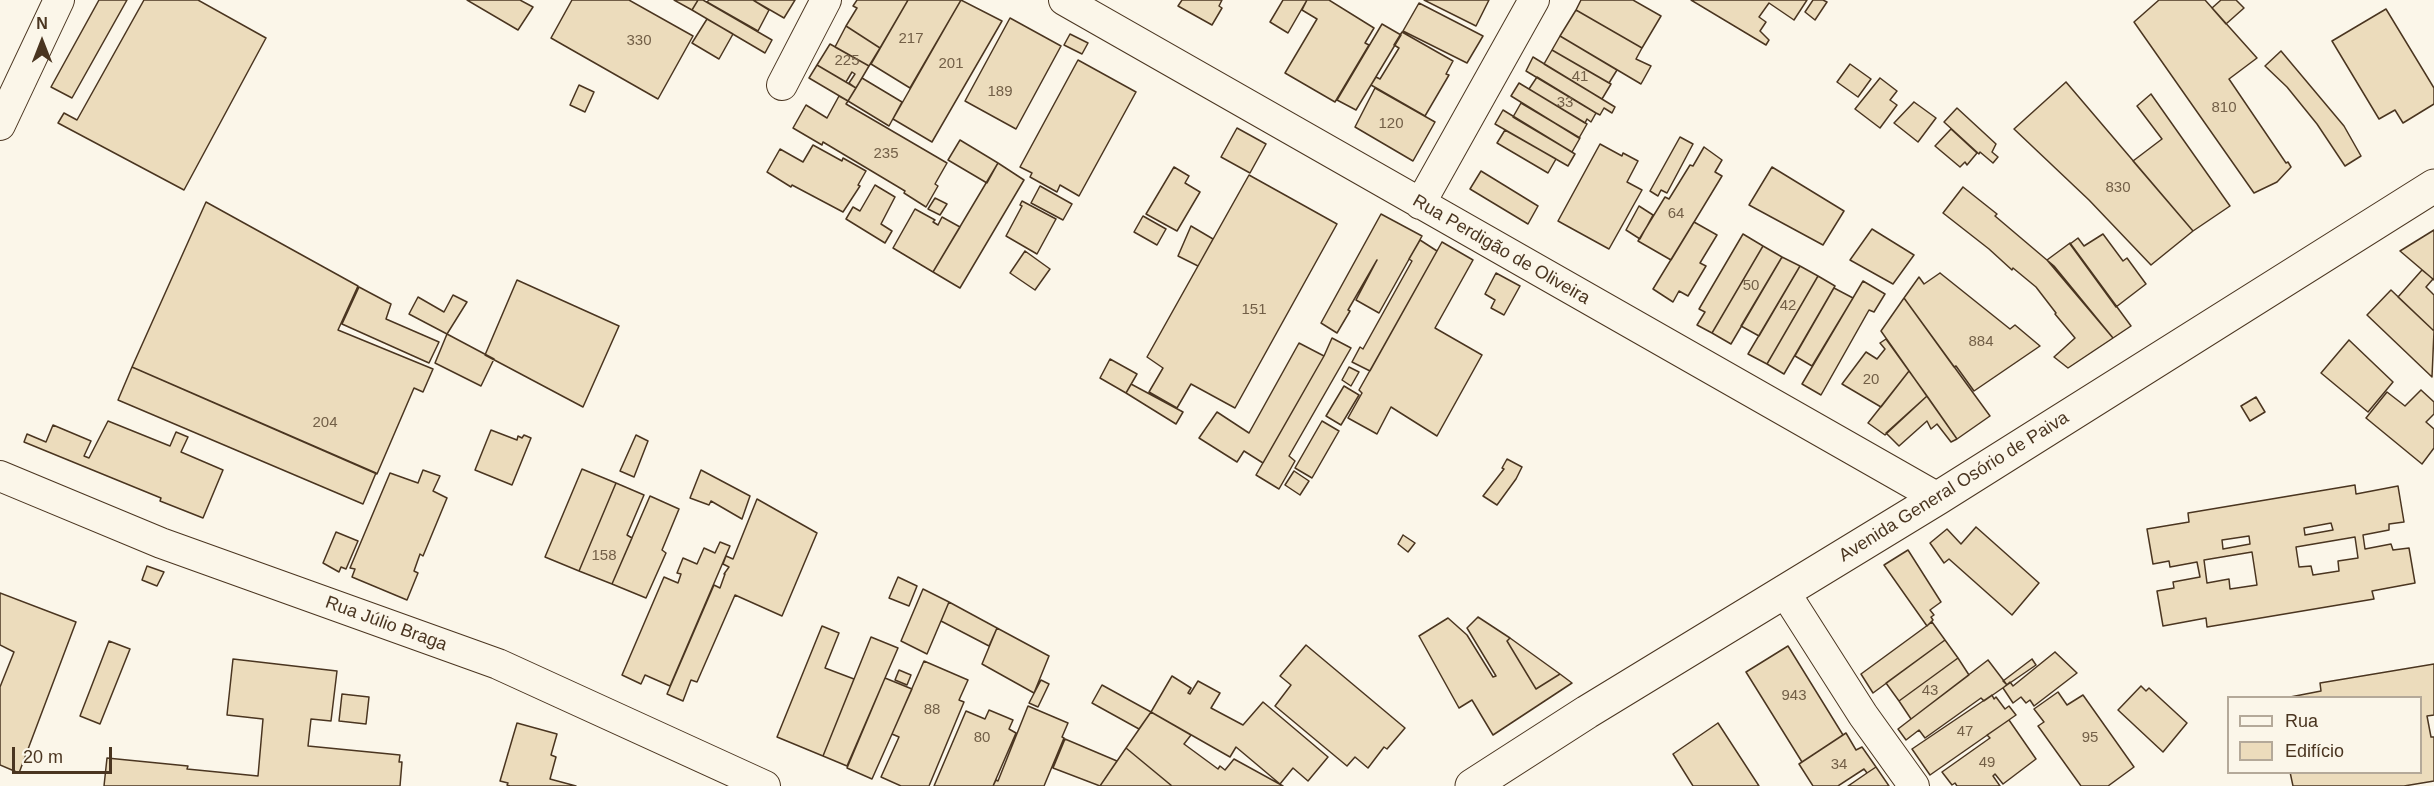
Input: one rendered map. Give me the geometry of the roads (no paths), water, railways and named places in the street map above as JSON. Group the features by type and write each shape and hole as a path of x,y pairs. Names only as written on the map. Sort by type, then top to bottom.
{"main road":[{"name":"Avenida General Osório de Paiva","path":"1472,786 1784,591 1938,498 2434,186"}],"street":[{"path":"0,125 59,0"},
{"path":"782,85 826,0"},
{"name":"Rua Perdigão de Oliveira","path":"1064,0 1938,498"},
{"path":"1420,204 1534,0"},
{"name":"Rua Júlio Braga","path":"0,476 161,543 498,664 765,786"},
{"path":"1784,591 1863,715 1914,786"}]}
